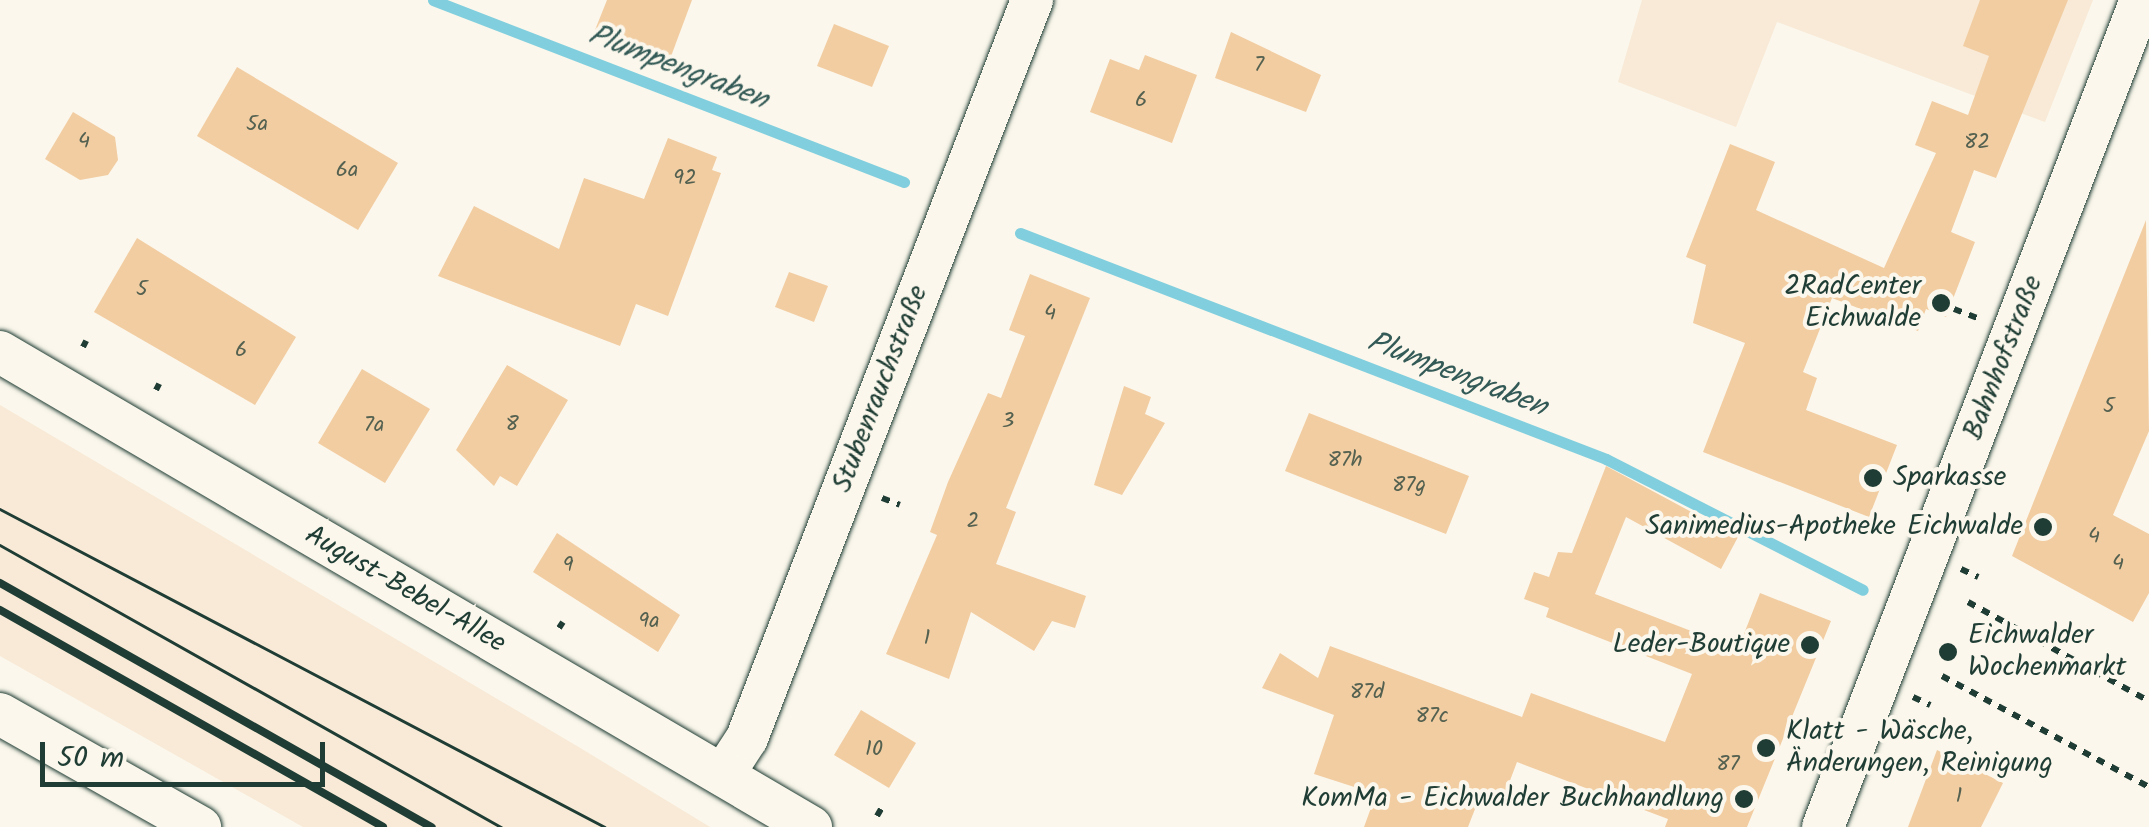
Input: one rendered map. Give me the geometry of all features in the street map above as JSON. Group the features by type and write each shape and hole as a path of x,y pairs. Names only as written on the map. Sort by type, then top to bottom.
{"street":[{"name":"Stubenrauchstraße","path":"723,775 746,738 1032,0"},
{"name":"Bahnhofstraße","path":"1822,827 2141,0"},
{"name":"August-Bebel-Allee","path":"0,352 811,827"},
{"path":"0,714 200,827"}],"path":[{"path":"1954,310 1971,316"},
{"path":"1968,602 2149,701"},
{"path":"1942,676 2149,787"}],"shaded area":[{"path":"1642,0 2093,0 2045,122 1777,22 1736,127 1618,82"},
{"path":"0,405 710,827 303,827 0,656"}],"building":[{"path":"607,0 692,0 670,59 595,30"},
{"path":"1980,0 2068,0 1996,178 1974,170 1951,232 1975,242 1946,317 1926,309 1918,331 1832,298 1803,372 1817,378 1806,410 1897,445 1869,517 1703,452 1745,343 1693,323 1706,265 1686,257 1730,144 1775,162 1756,210 1884,268 1936,153 1915,145 1932,101 1968,115 1989,56 1963,46"},
{"path":"834,24 889,46 872,87 817,66"},
{"path":"1231,32 1321,75 1306,112 1215,78"},
{"path":"1145,55 1197,75 1172,143 1090,112 1110,59 1139,70"},
{"path":"237,67 398,163 358,230 197,136"},
{"path":"73,112 115,137 118,160 108,175 80,180 45,159"},
{"path":"668,138 717,157 712,170 721,173 668,316 636,304 620,346 438,276 474,206 559,249 584,178 644,199"},
{"path":"2146,220 2149,431 2113,515 2149,534 2149,593 2133,622 2012,556"},
{"path":"137,238 296,337 255,405 94,312"},
{"path":"789,272 828,286 814,322 775,307"},
{"path":"1030,274 1090,298 1006,508 1016,512 996,564 1086,596 1075,628 1052,621 1034,651 971,612 949,679 886,654 937,535 930,532 948,482 988,393 1001,398 1025,336 1009,330"},
{"path":"507,365 568,400 517,486 500,476 494,486 456,450"},
{"path":"362,369 430,409 385,483 318,443"},
{"path":"1124,386 1151,397 1145,414 1165,423 1122,495 1094,485"},
{"path":"1309,413 1469,476 1446,534 1285,471"},
{"path":"1606,466 1738,537 1721,569 1626,517 1595,594 1738,649 1760,593 1831,621 1747,827 1665,827 1668,819 1517,762 1503,799 1482,791 1468,827 1364,827 1376,794 1314,774 1334,715 1262,688 1280,653 1318,678 1330,646 1522,717 1531,693 1665,742 1692,674 1546,617 1549,608 1524,599 1534,572 1549,577 1558,552 1572,553"},
{"path":"557,533 680,615 658,652 533,572"},
{"path":"861,710 916,743 889,788 834,755"},
{"path":"1937,750 2003,783 1981,827 1908,827"}],"waterway":[{"name":"Plumpengraben","path":"433,0 904,182"},
{"name":"Plumpengraben","path":"1020,233 1606,459 1863,590"}],"tram line":[{"path":"0,509 605,827"},
{"path":"0,545 501,827"}],"railway":[{"path":"0,583 432,827"},
{"path":"0,610 383,827"}],"place":[{"name":"2RadCenter Eichwalde","path":"1941,303"},
{"name":"Sparkasse","path":"1873,478"},
{"name":"Sanimedius-Apotheke Eichwalde","path":"2043,527"},
{"name":"Leder-Boutique","path":"1810,645"},
{"name":"Eichwalder Wochenmarkt","path":"1948,652"},
{"name":"Klatt - Wäsche, Änderungen, Reinigung","path":"1766,748"},
{"name":"KomMa - Eichwalder Buchhandlung","path":"1744,799"}]}
